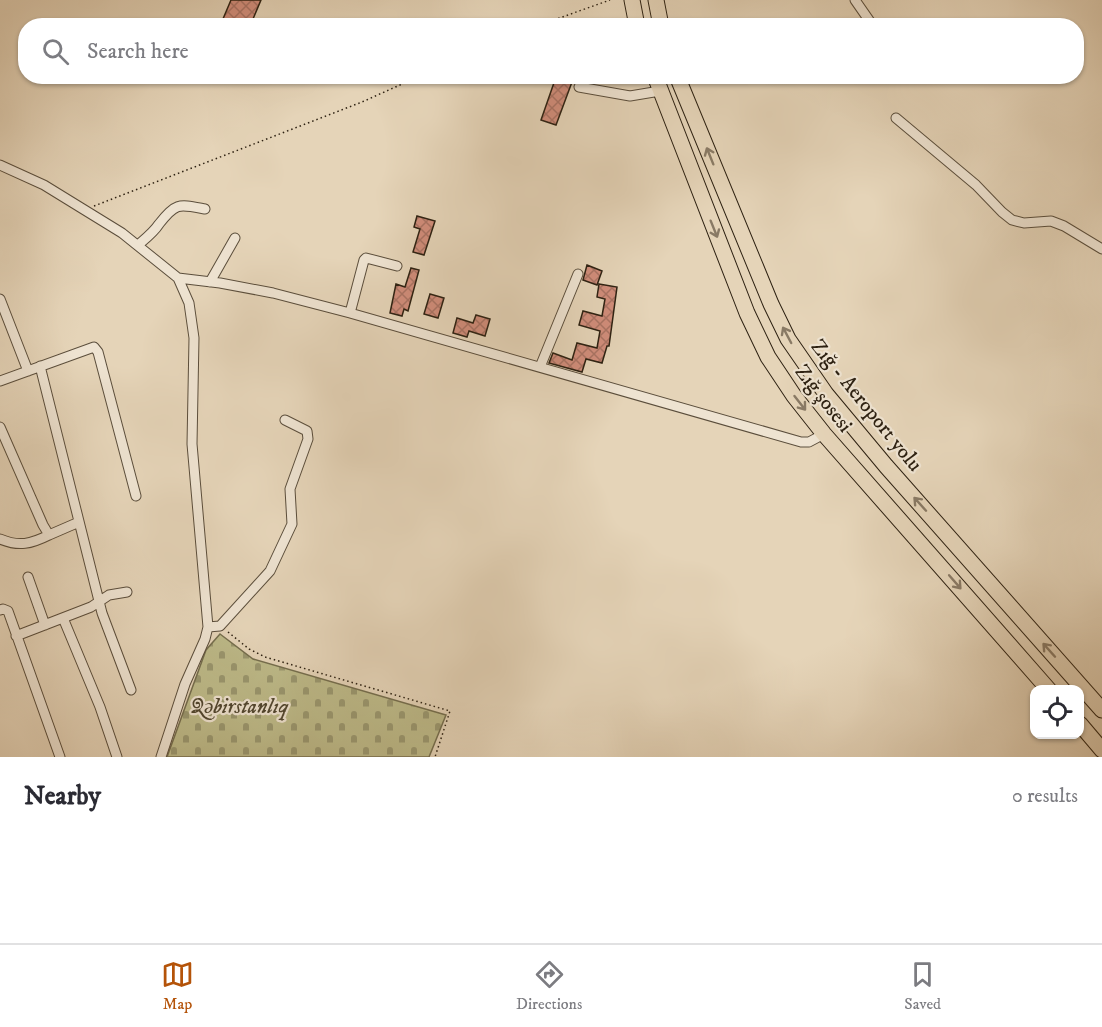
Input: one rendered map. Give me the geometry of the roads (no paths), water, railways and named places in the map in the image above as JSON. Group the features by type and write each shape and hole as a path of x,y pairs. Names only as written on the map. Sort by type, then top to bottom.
{"highway":[{"path":"632,0 635,18"},
{"path":"656,0 659,18"},
{"name":"Zığ şosesi","path":"657,84 747,313 768,357 794,396 824,434 1046,685"},
{"name":"Zığ - Aeroport yolu","path":"680,84 771,304 802,361 826,394 886,466 1100,705"},
{"path":"1084,729 1102,750"}],"street":[{"path":"855,0 868,18"},
{"path":"579,87 636,97 657,84"},
{"path":"896,118 976,185 1011,219 1024,223 1051,221 1064,226 1102,249"},
{"path":"0,165 44,185 122,233 178,278 189,303 194,338 192,444 208,627 185,684 161,757"},
{"path":"138,245 159,226 173,208 184,205 205,209"},
{"path":"210,282 235,238"},
{"path":"350,313 364,260 366,258 396,266"},
{"path":"540,367 579,274"},
{"path":"178,278 273,293 350,313 801,442 809,442 824,434"},
{"path":"0,299 4,320 28,371"},
{"path":"0,381 94,347 98,352 136,496"},
{"path":"40,366 100,602 131,690"},
{"path":"208,627 220,626 270,571 292,524 290,489 308,439 307,431 285,420"},
{"path":"0,426 49,535"},
{"path":"0,539 26,545 79,522"},
{"path":"28,577 45,625"},
{"path":"16,636 100,602 109,595 127,592"},
{"path":"0,610 8,611 60,757"},
{"path":"63,618 100,707 117,757"}],"park label":[{"name":"Qəbirstanlıq","path":"239,706"}]}
